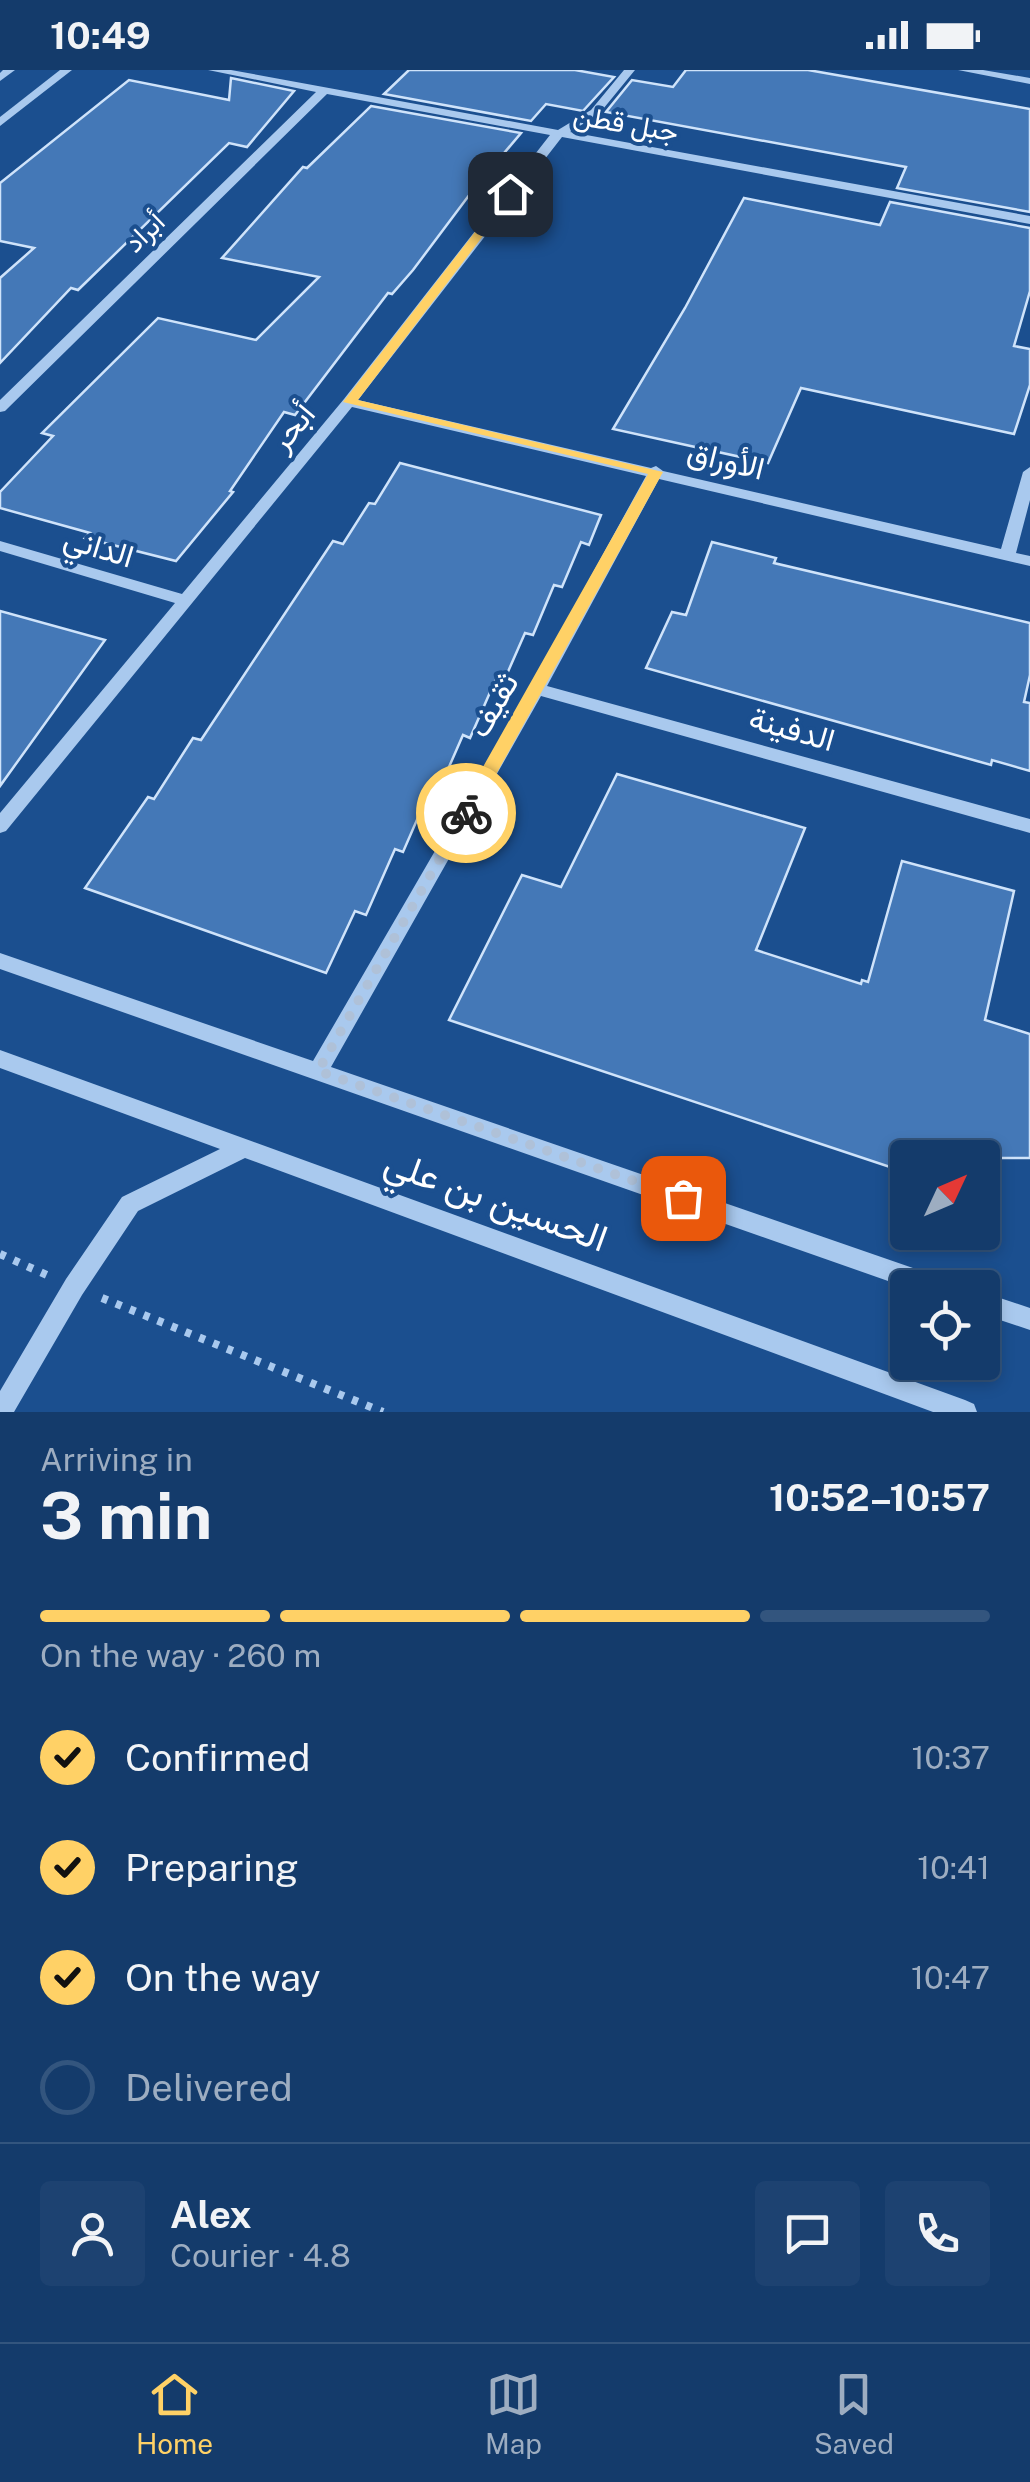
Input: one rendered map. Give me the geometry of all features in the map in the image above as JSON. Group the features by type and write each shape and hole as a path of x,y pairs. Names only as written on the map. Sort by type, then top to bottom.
{"street":[{"path":"0,78 10,70"},
{"path":"0,123 66,70"},
{"name":"جبل قطن","path":"214,70 556,136 1030,220"},
{"name":"أبحر","path":"0,826 349,402 556,136 595,112 630,70"},
{"path":"963,70 1030,81"},
{"name":"أبراد","path":"0,408 324,91"},
{"name":"الأوراق","path":"349,402 1030,561"},
{"name":"ثقيف","path":"318,1071 537,689 656,472"},
{"path":"1008,556 1030,472"},
{"name":"الداني","path":"0,546 183,600"},
{"name":"الدفينة","path":"537,689 1030,826"},
{"name":"الحسين بن علي","path":"0,961 890,1271"},
{"name":"الحسين بن علي","path":"0,1059 965,1412"},
{"path":"1,1412 74,1287 130,1204 244,1148"},
{"path":"1000,1309 1030,1319"}],"path":[{"path":"0,1254 382,1412"}],"building":[{"path":"409,70 575,70 614,77 583,111 546,104 531,121 384,94"},
{"path":"686,70 808,70 1030,109 1030,212 897,188 906,167 606,112 632,80 673,87"},
{"path":"231,78 294,91 247,147 229,143 78,290 71,288 0,363 0,278 34,248 0,241 0,183 129,80 229,100"},
{"path":"371,106 521,133 413,270 392,294 388,293 295,415 284,412 230,491 233,492 176,561 85,538 90,533 0,508 0,492 53,436 42,433 158,318 256,340 319,277 222,258 303,167 307,168"},
{"path":"744,198 880,225 890,202 1030,228 1030,291 1014,346 1030,349 1030,385 1014,434 801,388 768,463 613,429"},
{"path":"400,463 601,515 589,545 581,542 562,587 554,585 533,635 525,633 503,683 495,681 470,738 463,735 438,792 430,790 403,852 395,849 366,915 355,911 326,973 85,888 148,797 154,799 193,738 201,740 333,541 343,544 369,503 375,504"},
{"path":"712,542 776,558 774,563 1030,623 1030,675 1024,702 1030,703 1030,771 992,760 991,765 646,668 672,612 686,615"},
{"path":"0,611 105,640 0,786"},
{"path":"617,774 805,828 756,950 861,984 862,980 868,982 902,861 1014,891 985,1020 1030,1034 1030,1158 1000,1158 1000,1140 890,1140 890,1167 449,1020 522,875 561,887"}],"way so far":[{"path":"466,813 318,1071 683,1198"}],"route":[{"path":"466,813 656,472 349,402 510,194"}]}
